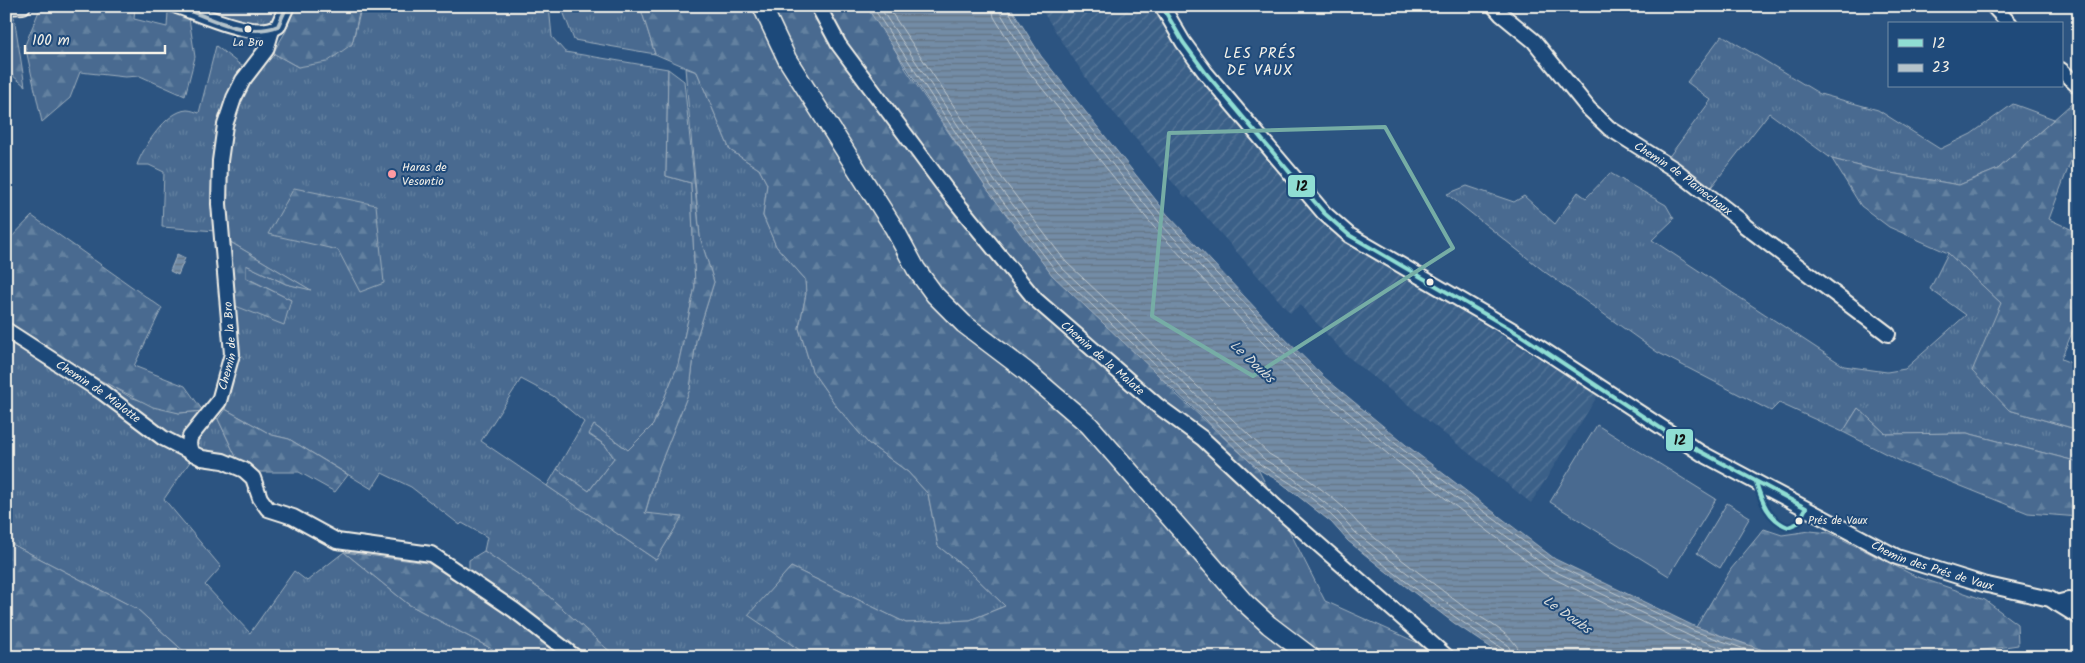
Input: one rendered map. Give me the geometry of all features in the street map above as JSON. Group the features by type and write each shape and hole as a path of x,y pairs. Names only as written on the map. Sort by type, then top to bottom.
{"main road":[{"path":"762,6 787,59 894,228 916,269 935,295 964,324 1026,371 1089,425 1244,602 1269,625 1311,657"}],"street":[{"path":"6,7 23,6"},
{"path":"177,6 241,28 263,32 272,30"},
{"name":"Chemin de la Bro","path":"191,453 190,436 219,401 232,354 219,204 220,161 225,125 234,98 243,80 266,50 272,30 282,20 287,6"},
{"name":"Chemin de la Malate","path":"818,6 839,45 948,192 1035,299 1158,406 1202,438 1277,508 1447,657"},
{"name":"Chemin des Prés de Vaux","path":"1162,6 1183,42 1204,72 1324,213 1349,235 1519,334 1693,448 1897,557 1983,584 2024,592 2056,603 2079,617"},
{"name":"Chemin de Plainechaux","path":"1494,6 1500,14 1534,41 1588,108 1609,128 1674,169 1740,220 1745,226 1888,334"},
{"path":"1993,6 2008,22"},
{"path":"2062,71 2079,87"},
{"name":"Chemin de Mialotte","path":"6,330 102,392 163,438 191,453"},
{"path":"191,453 202,458 223,461 244,470 253,478 260,498 268,509 298,520 337,541 431,554 514,610 574,657"},
{"name":"Chemin des Prés de Vaux","path":"2056,603 2068,600 2079,602"}],"highlighted area":[{"path":"1385,127 1453,248 1253,376 1152,316 1169,133"}],"shaded area":[{"path":"1039,6 1153,6 1190,63 1338,235 1598,395 1531,503 1346,355 1300,305 1290,313 1188,196 1185,197 1092,87"}],"green space":[{"path":"54,6 135,6 134,19 167,27 168,12 189,18 195,57 185,96 140,76 125,77 80,72 70,98 42,122 25,45 39,11"},
{"path":"280,6 276,16 268,22 259,23 237,19 207,8"},
{"path":"294,6 370,6 369,12 360,9 352,44 327,62 298,67 273,53 286,31"},
{"path":"370,6 549,6 552,37 565,52 668,69 666,176 691,183 695,287 678,365 653,425 628,450 594,425 589,435 605,445 614,458 589,491 557,469 584,422 553,396 521,379 481,441 656,560 681,518 645,514 657,472 690,389 696,340 714,282 700,237 685,68 697,72 730,150 759,169 767,184 763,216 776,246 805,279 806,294 799,328 812,371 837,407 868,443 908,472 928,494 938,546 966,568 1005,606 970,620 906,623 791,567 749,615 810,657 616,657 544,592 484,551 487,537 462,523 460,525 411,487 382,473 372,489 289,439 272,435 225,409 236,367 233,305 291,300 245,277 246,265 286,284 309,289 227,240 224,187 226,150 233,115 245,87 273,53 298,67 352,44 361,9 368,12"},
{"path":"561,6 640,6 655,54 574,40"},
{"path":"640,6 872,6 905,68 987,189 1177,395 1258,469 1325,601 1449,657 810,657 748,615 791,567 906,623 970,620 1005,606 966,568 938,546 928,494 908,472 868,443 837,407 812,371 799,328 806,294 805,279 776,246 763,216 767,184 759,169 730,150 697,72 655,54"},
{"path":"6,16 14,17 25,86 6,70"},
{"path":"1722,35 1820,94 1878,110 1940,149 1971,134 2013,104 2054,119 1998,169 1959,185 1879,171 1832,159 1769,113 1709,190 1668,158 1711,100 1687,82"},
{"path":"216,46 243,67 232,89 218,128 214,166 216,231 162,227 164,172 149,165 137,165 150,140 171,117 187,110 199,113"},
{"path":"668,69 684,81 700,237 714,282 696,340 690,389 657,472 645,513 682,517 656,560 547,486 557,469 589,491 614,458 605,445 589,434 594,425 628,450 653,425 678,365 695,287 691,183 666,176"},
{"path":"2079,97 2079,139 2049,219 2079,233 2079,316 2061,359 2079,366 2079,430 2009,410 1972,371 2001,303 1948,253 1889,227 1861,206 1832,159 1879,171 1959,185 1998,169"},
{"path":"1610,173 1666,205 1674,219 1652,240 1844,366 1887,372 1905,369 1966,315 1930,289 1948,253 2001,303 2009,410 2079,430 2079,462 1967,433 1886,434 1858,408 1843,432 1779,403 1771,411 1657,352 1545,272 1447,194 1467,186 1514,202 1524,196 1555,224 1578,192 1586,198"},
{"path":"294,188 376,205 384,283 360,292 338,250 268,234"},
{"path":"32,216 162,308 134,366 185,386 203,411 179,413 153,407 100,380 63,357 6,337 6,243"},
{"path":"227,240 311,290 286,284 246,265 246,278 291,300 284,325 233,305"},
{"path":"6,337 63,357 130,397 179,413 203,411 218,419 238,461 194,456 164,499 221,567 205,585 250,633 294,571 307,581 344,552 408,604 507,657 190,657 137,609 6,541"},
{"path":"1858,408 1886,434 1967,433 2079,462 2079,517 2028,513 1904,463 1843,432"},
{"path":"225,409 272,435 289,439 348,475 335,492 299,472 258,472 238,461 218,419"},
{"path":"1597,425 1716,499 1669,576 1550,502"},
{"path":"1727,503 1750,517 1720,568 1697,553"},
{"path":"1764,529 1782,535 1810,531 1830,533 1915,576 1985,600 2017,624 2018,645 1971,652 1982,657 1783,657 1696,627 1731,569"},
{"path":"6,541 137,609 190,657 6,657"},
{"path":"484,551 544,592 616,657 582,657 469,576 469,560"},
{"path":"344,552 428,563 509,615 567,657 507,657 408,604"}],"water":[{"name":"Le Doubs","path":"866,6 1010,6 1041,56 1167,214 1273,327 1325,378 1406,445 1555,559 1696,627 1783,657 1505,657 1454,623 1348,541 1331,522 1279,481 1258,469 1052,275 987,189"},
{"path":"177,254 185,258 178,275 170,271"}],"transit line":[{"name":"23","path":"178,6 214,21 253,30 278,26 287,6"},
{"name":"12","path":"1162,6 1183,42 1205,72 1324,213 1349,235 1519,334 1677,439 1806,508 1798,523 1788,527 1775,519 1763,503 1756,482"}],"place":[{"name":"La Bro","path":"248,29"},
{"name":"Haras de Vesontio","path":"392,174"},
{"name":"Prés de Vaux","path":"1799,521"}],"district":[{"name":"LES PRÉS DE VAUX","path":"1260,62"}]}
